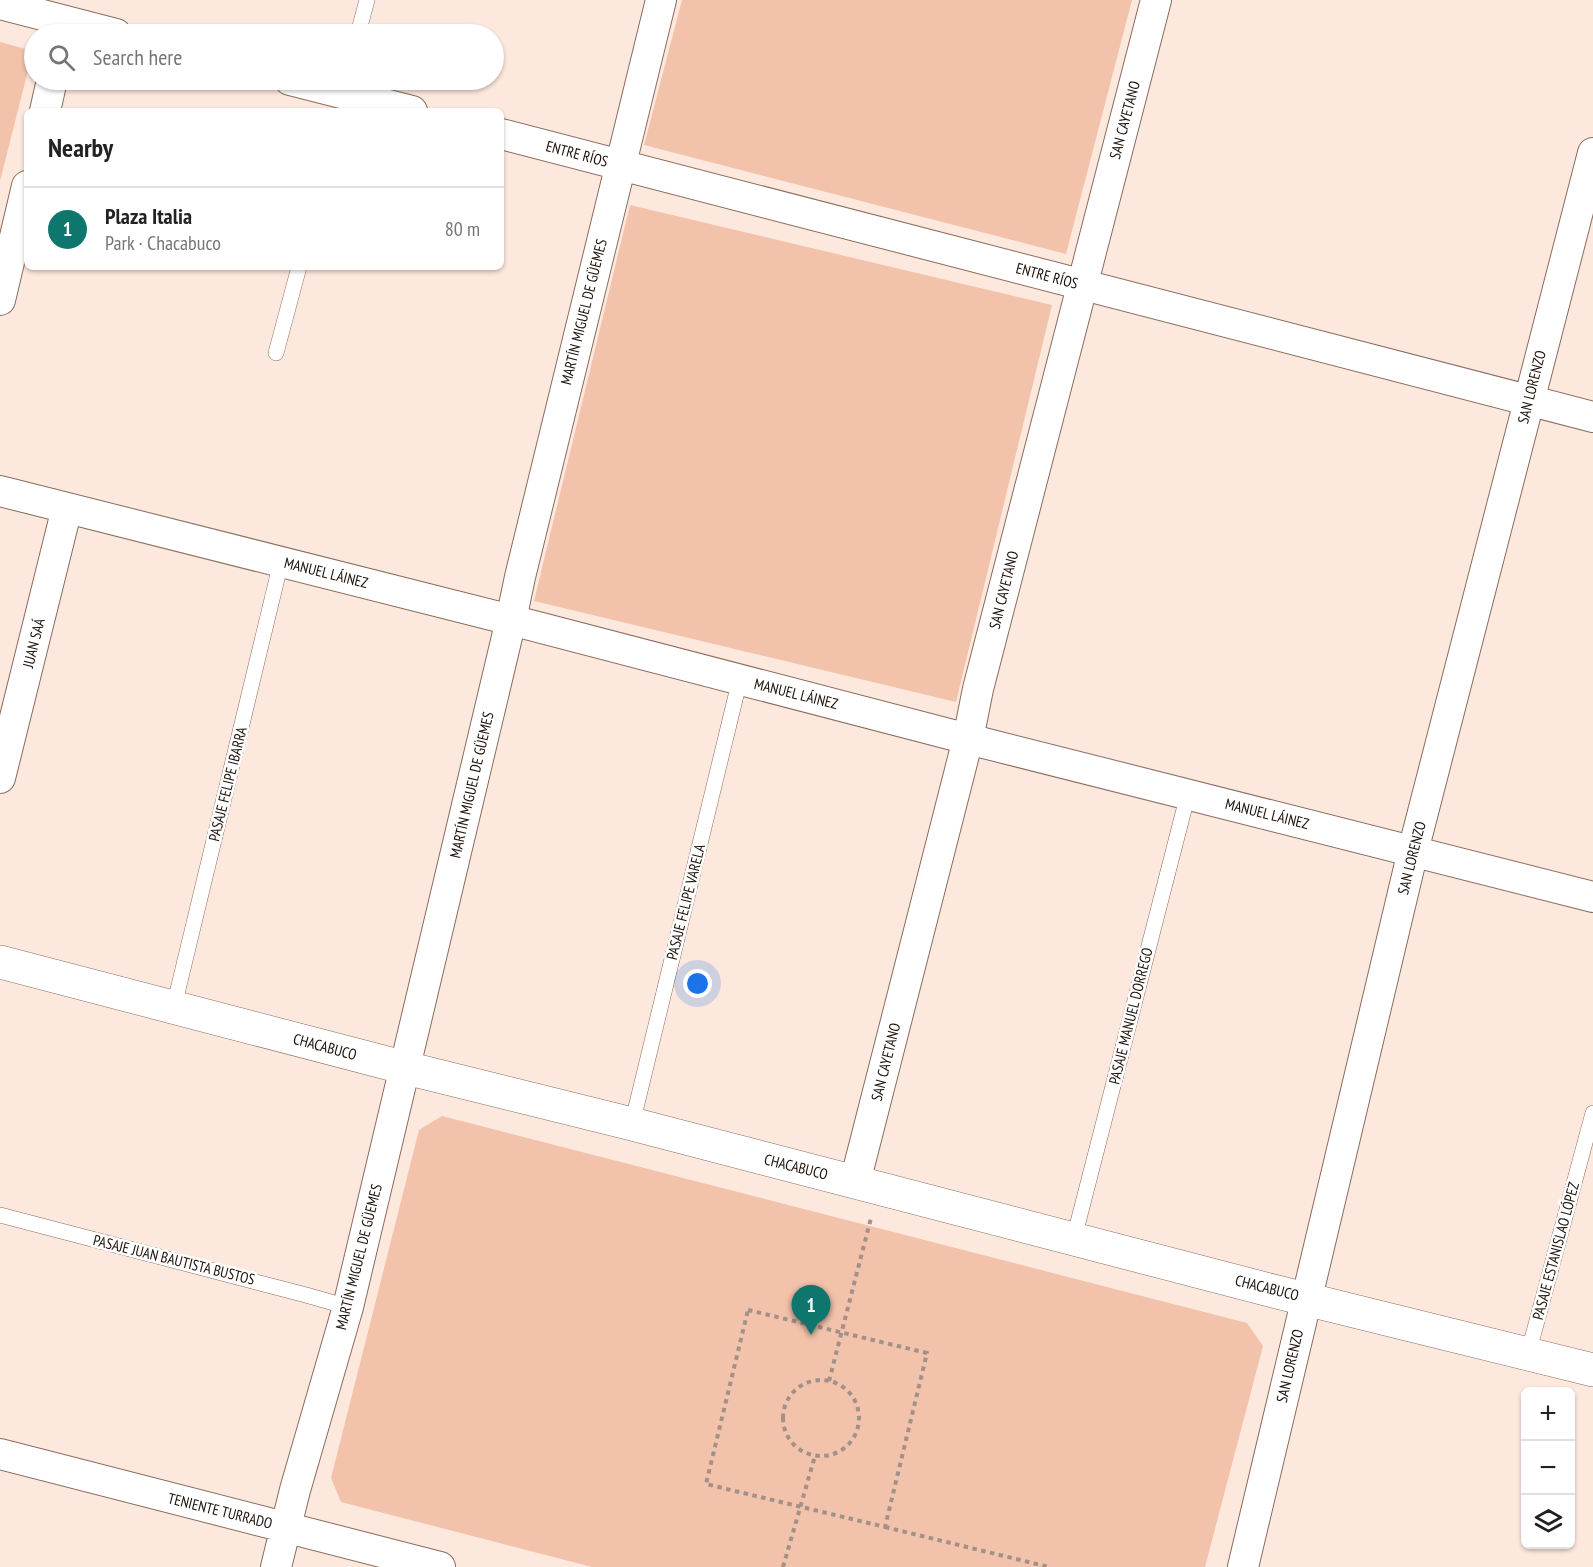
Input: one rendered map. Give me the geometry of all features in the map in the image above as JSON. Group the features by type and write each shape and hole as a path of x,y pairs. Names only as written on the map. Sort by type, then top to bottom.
{"main road":[{"name":"CHACABUCO","path":"0,962 406,1068 1593,1370"}],"street":[{"name":"MARTÍN MIGUEL DE GÜEMES","path":"276,1567 285,1527 348,1307 520,577 661,0"},
{"name":"SAN CAYETANO","path":"867,1185 978,689 1156,0"},
{"path":"0,4 83,24"},
{"path":"46,108 50,90"},
{"path":"325,90 399,108"},
{"name":"ENTRE RÍOS","path":"504,135 1593,417"},
{"name":"SAN LORENZO","path":"1243,1567 1413,851 1593,153"},
{"path":"0,300 24,199"},
{"name":"MANUEL LÁINEZ","path":"0,491 1593,897"},
{"name":"JUAN SAÁ","path":"0,778 67,507"},
{"name":"TENIENTE TURRADO","path":"0,1454 440,1567"}],"lane":[{"path":"361,24 367,0"},
{"path":"276,353 298,270"},
{"name":"PASAJE FELIPE IBARRA","path":"174,1006 281,562"},
{"name":"PASAJE FELIPE VARELA","path":"632,1124 740,680"},
{"name":"PASAJE MANUEL DORREGO","path":"1074,1238 1188,794"},
{"name":"PASAJE ESTANISLAO LÓPEZ","path":"1528,1354 1593,1113"},
{"name":"PASAJE JUAN BAUTISTA BUSTOS","path":"0,1215 306,1294 348,1307"}],"path":[{"path":"829,1381 841,1332 867,1185"},
{"path":"885,1527 927,1353 748,1310 706,1484 1049,1567"},
{"path":"816,1380 829,1381 842,1385 852,1394 858,1406 860,1419 858,1432 841,1452 828,1456 815,1456 802,1452 793,1445 784,1429 783,1411 787,1400 795,1390 816,1380"},
{"path":"783,1567 815,1456"}],"shaded area":[{"path":"682,0 1132,0 1066,254 644,145"},
{"path":"0,42 24,49 24,86 0,181"},
{"path":"630,205 1052,305 956,702 534,601"},
{"path":"442,1116 1247,1323 1263,1346 1205,1567 592,1567 341,1502 331,1478 419,1130"}],"place":[{"name":"Plaza Italia","path":"811,1335"}]}
